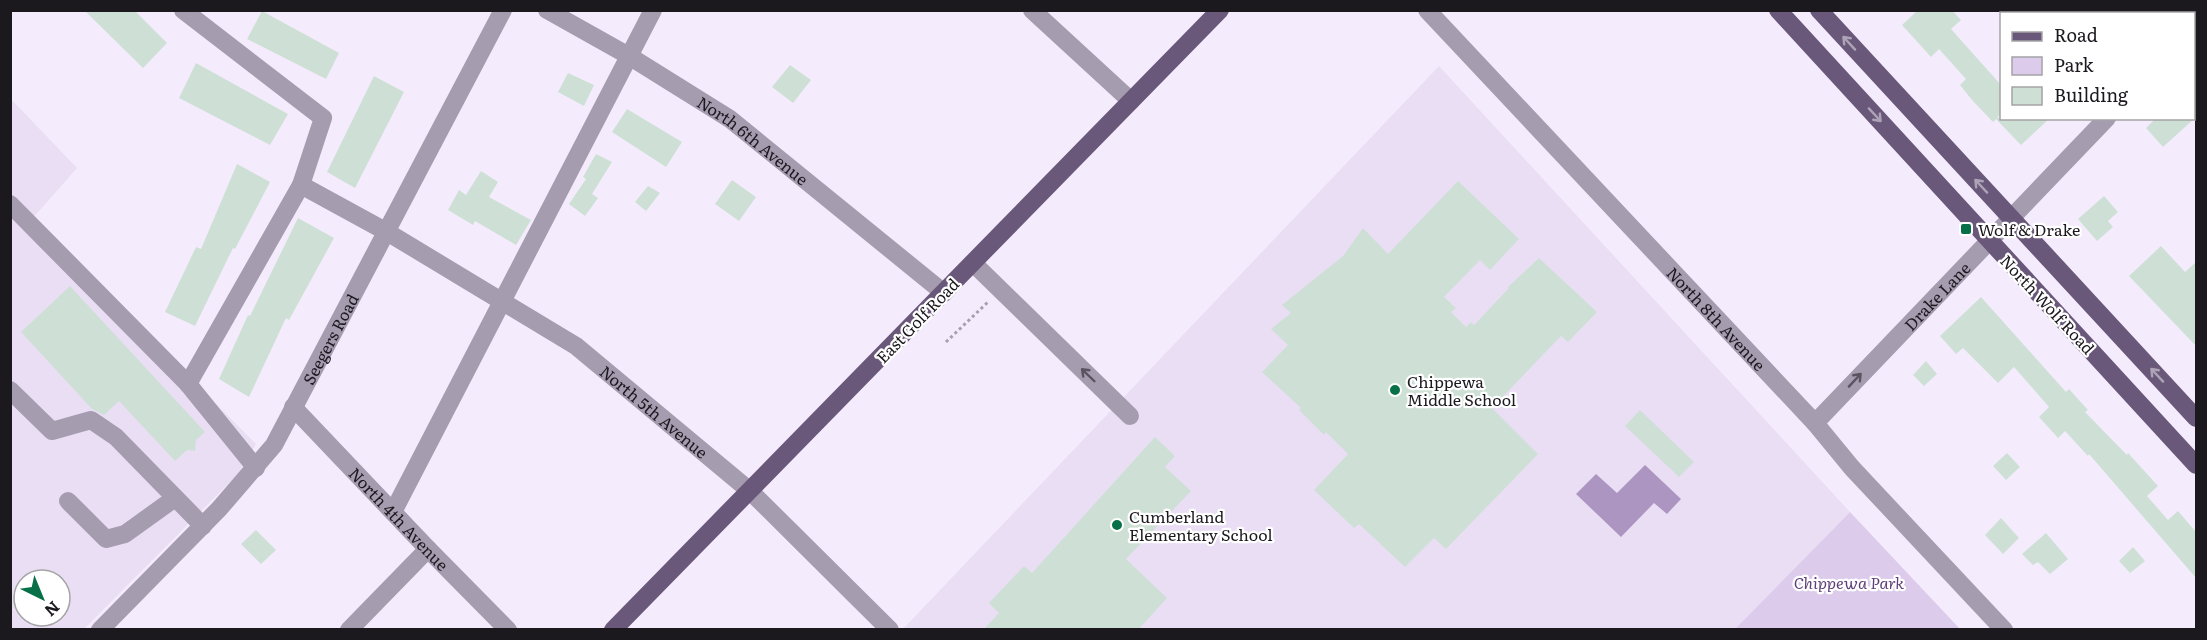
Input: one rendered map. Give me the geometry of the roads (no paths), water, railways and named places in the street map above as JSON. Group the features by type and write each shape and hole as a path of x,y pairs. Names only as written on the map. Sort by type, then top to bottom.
{"main road":[{"name":"East Golf Road","path":"613,630 1220,10"},
{"name":"North Wolf Road","path":"1778,10 2196,465"},
{"name":"North Wolf Road","path":"1819,10 2196,418"}],"street":[{"path":"183,10 324,118 301,185 188,384"},
{"name":"Seegers Road","path":"100,630 203,526 274,445 503,10"},
{"name":"North 6th Avenue","path":"547,10 629,56 730,119 944,292"},
{"path":"393,512 653,10"},
{"path":"1032,10 1131,101"},
{"name":"North 8th Avenue","path":"1426,10 1815,423 1852,468 2004,630"},
{"name":"Drake Lane","path":"1815,423 2105,120"},
{"name":"North 5th Avenue","path":"301,185 387,232 576,346 750,491 890,630"},
{"path":"10,204 188,384 256,468"},
{"path":"973,263 1130,416"},
{"path":"10,390 52,431 91,420 116,437 203,526"},
{"name":"North 4th Avenue","path":"294,407 508,630"},
{"path":"68,501 106,539 125,534 175,498"},
{"path":"349,630 428,549"}],"place":[{"name":"Wolf & Drake","path":"1966,229"},
{"name":"Chippewa Middle School","path":"1395,390"},
{"name":"Cumberland Elementary School","path":"1117,525"}],"park label":[{"name":"Chippewa Park","path":"1849,582"}]}
